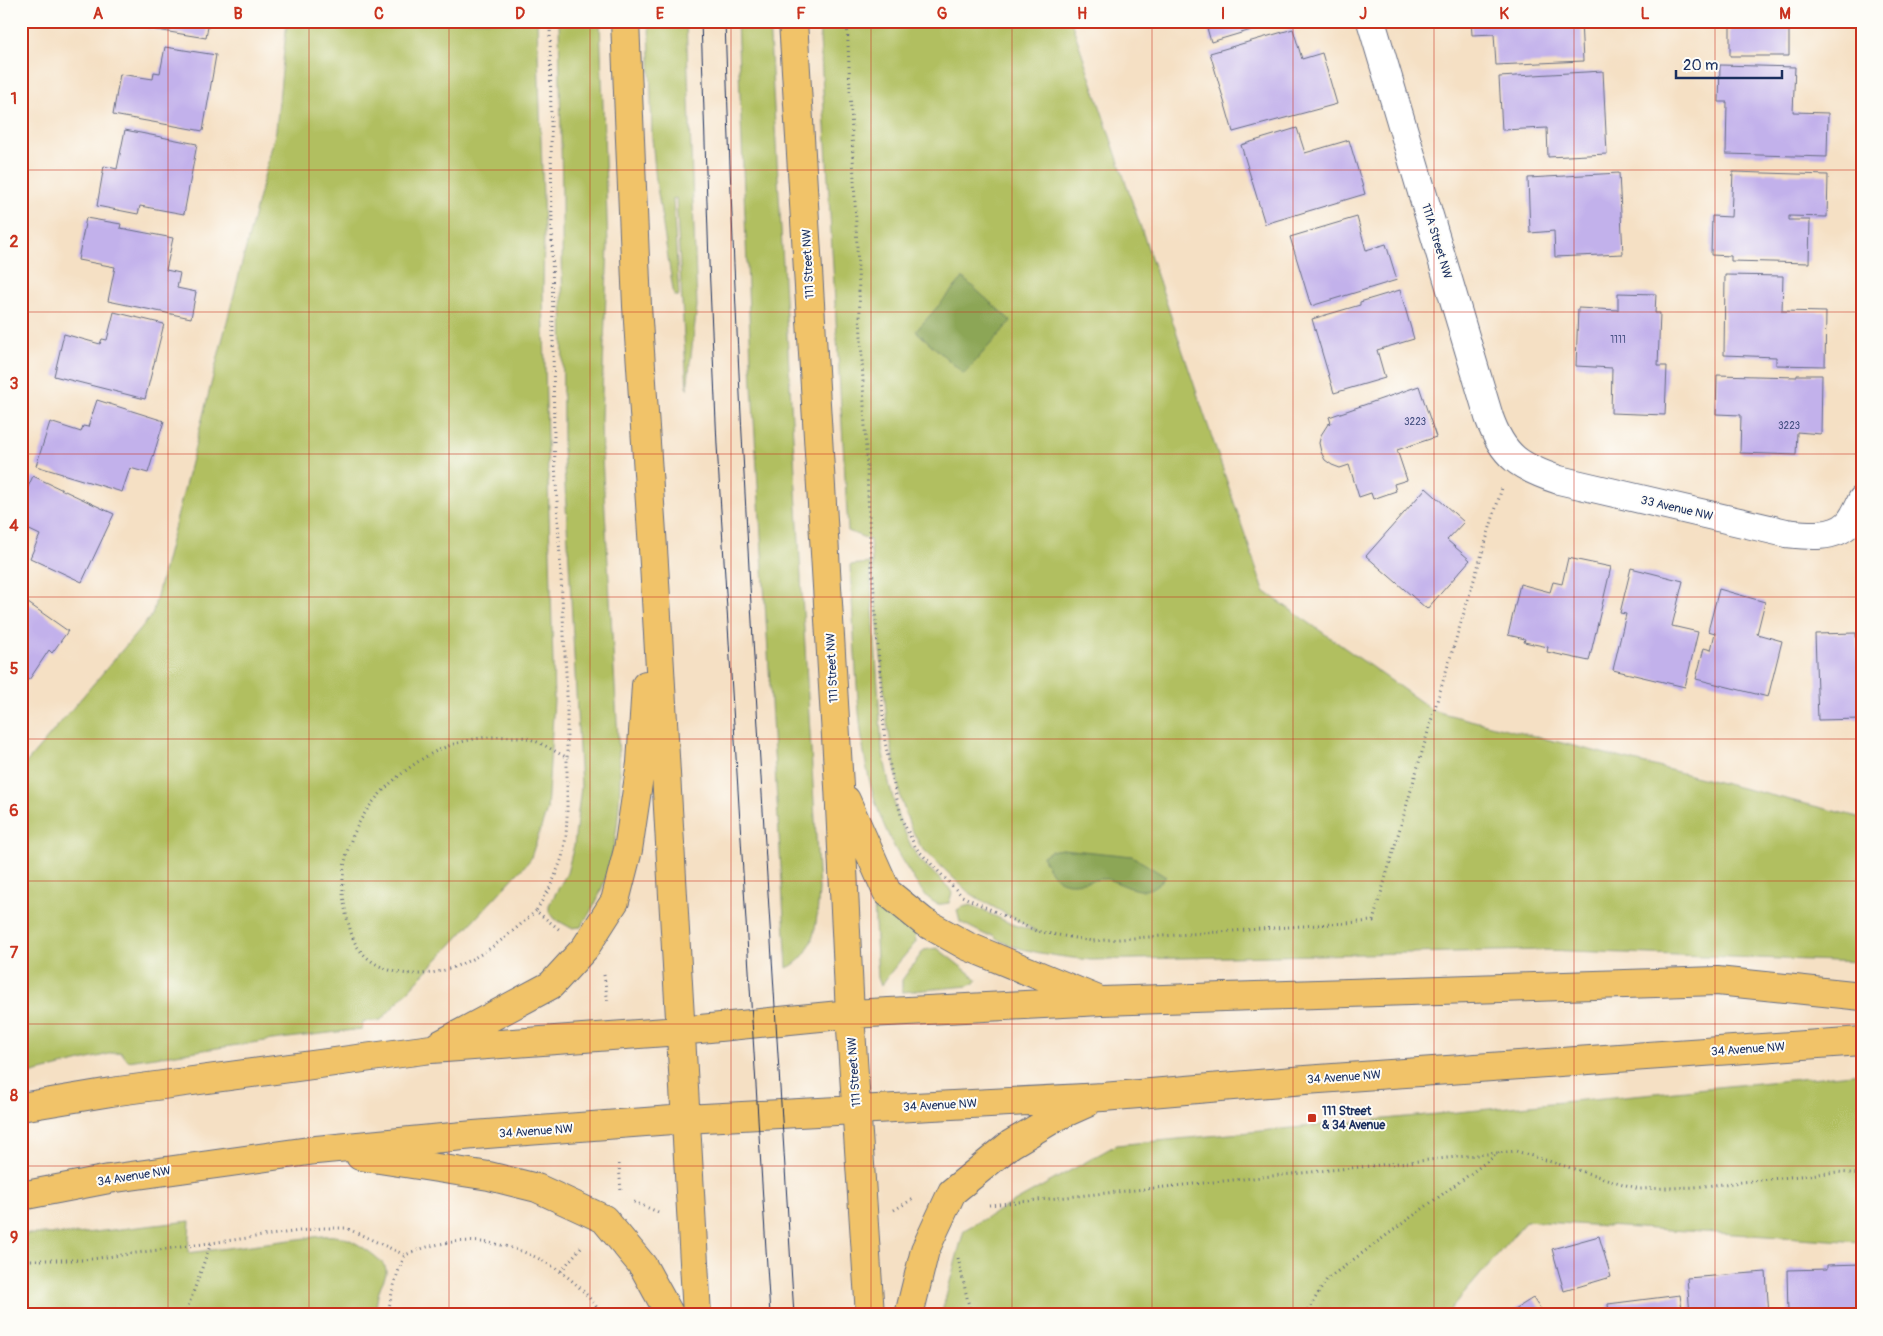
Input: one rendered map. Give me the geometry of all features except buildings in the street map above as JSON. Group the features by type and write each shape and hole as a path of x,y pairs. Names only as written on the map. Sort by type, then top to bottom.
{"main road":[{"path":"625,21 637,306 654,564 697,1315"},
{"name":"111 Street NW","path":"793,21 839,786 850,1014 870,1315"},
{"path":"431,1050 551,985 585,948 616,901 628,850 641,763 654,564"},
{"path":"839,786 888,892 924,922 967,946 1102,1001"},
{"path":"21,1107 111,1092 431,1050 680,1031 850,1014 1102,1001 1717,982 1862,996"},
{"name":"34 Avenue NW","path":"21,1196 110,1179 316,1150 474,1135 685,1118 1103,1097 1315,1079 1862,1041"},
{"path":"909,1315 925,1250 952,1192 1011,1144 1058,1116 1103,1097"},
{"path":"316,1150 489,1176 537,1188 604,1219 643,1266 670,1315"}],"street":[{"name":"111A Street NW","path":"1371,21 1489,417 1494,430 1511,456"},
{"name":"33 Avenue NW","path":"1511,456 1524,467 1559,480 1786,533 1808,536 1831,532 1847,525 1862,500"}],"path":[{"path":"550,21 554,443 567,692 568,758 566,837 562,858 551,886 536,911 506,938 458,966 439,972 422,974 386,971 370,960 358,948 351,934 344,902 342,884 344,864 356,828 375,800 413,765 432,753 454,744 478,738 502,736 527,738 568,758"},
{"path":"847,21 870,540 885,742 902,820 916,848 962,896 1036,931 1092,941 1373,921 1431,720 1492,524 1511,456"},
{"path":"536,911 564,933"},
{"path":"603,971 608,1006"},
{"path":"984,1206 1054,1197 1516,1151 1638,1189 1695,1187 1837,1172 1862,1174"},
{"path":"1304,1315 1327,1279 1500,1152"},
{"path":"619,1164 622,1198"},
{"path":"894,1210 916,1197"},
{"path":"629,1201 660,1213"},
{"path":"21,1260 84,1260 322,1228 346,1228 405,1255 431,1246 459,1242 486,1243 512,1248 538,1257 561,1271 580,1287 602,1315"},
{"path":"561,1271 586,1241"},
{"path":"185,1315 211,1244"},
{"path":"388,1315 390,1296 396,1274 405,1255"},
{"path":"958,1256 971,1315"}],"green space":[{"path":"287,21 537,21 544,229 543,292 554,700 547,810 530,860 381,1020 363,1022 362,1029 128,1061 121,1052 113,1053 21,1076 21,769 152,615 276,130"},
{"path":"559,21 600,21 608,245 601,418 602,457 620,774 615,838 603,885 594,907 581,927 571,928 555,919 549,911 549,905 567,873 574,845 581,787 563,448"},
{"path":"649,21 686,21 697,306 687,389 676,198 673,199 679,296 674,296 656,181 652,138"},
{"path":"737,21 769,21 819,889 816,923 810,945 797,962 787,968 752,386"},
{"path":"819,21 1071,21 1264,591 1434,711 1862,818 1862,962 1544,950 1091,960 1024,949 1000,941 993,935 986,935 960,922 957,910 971,905 1014,925 1038,932 967,891 921,847 910,826 901,800 887,722 870,540 848,531"},
{"path":"963,278 1011,321 964,374 916,331"},
{"path":"870,563 882,749 890,787 898,817 912,848 919,859 949,888 952,893 949,903 939,904 934,902 925,895 915,882 895,849 884,825 868,776 860,725 850,565"},
{"path":"1062,849 1132,856 1166,877 1154,887 1143,890 1138,890 1109,879 1077,883 1064,882 1052,873 1045,863 1043,856 1051,851"},
{"path":"877,899 915,932 916,942 881,986 878,978 874,903"},
{"path":"937,948 977,979 976,982 968,986 902,992 902,980 924,950"},
{"path":"1862,1073 1862,1242 1526,1221 1446,1315 941,1315 964,1230 1116,1145"},
{"path":"190,1221 188,1253 325,1236 337,1236 350,1240 376,1257 385,1266 386,1272 378,1295 376,1315 21,1315 21,1234 77,1234"}],"tram line":[{"path":"701,21 717,445 770,1315"},
{"path":"725,21 746,507 794,1315"}],"place":[{"name":"111 Street & 34 Avenue","path":"1312,1118"}]}
